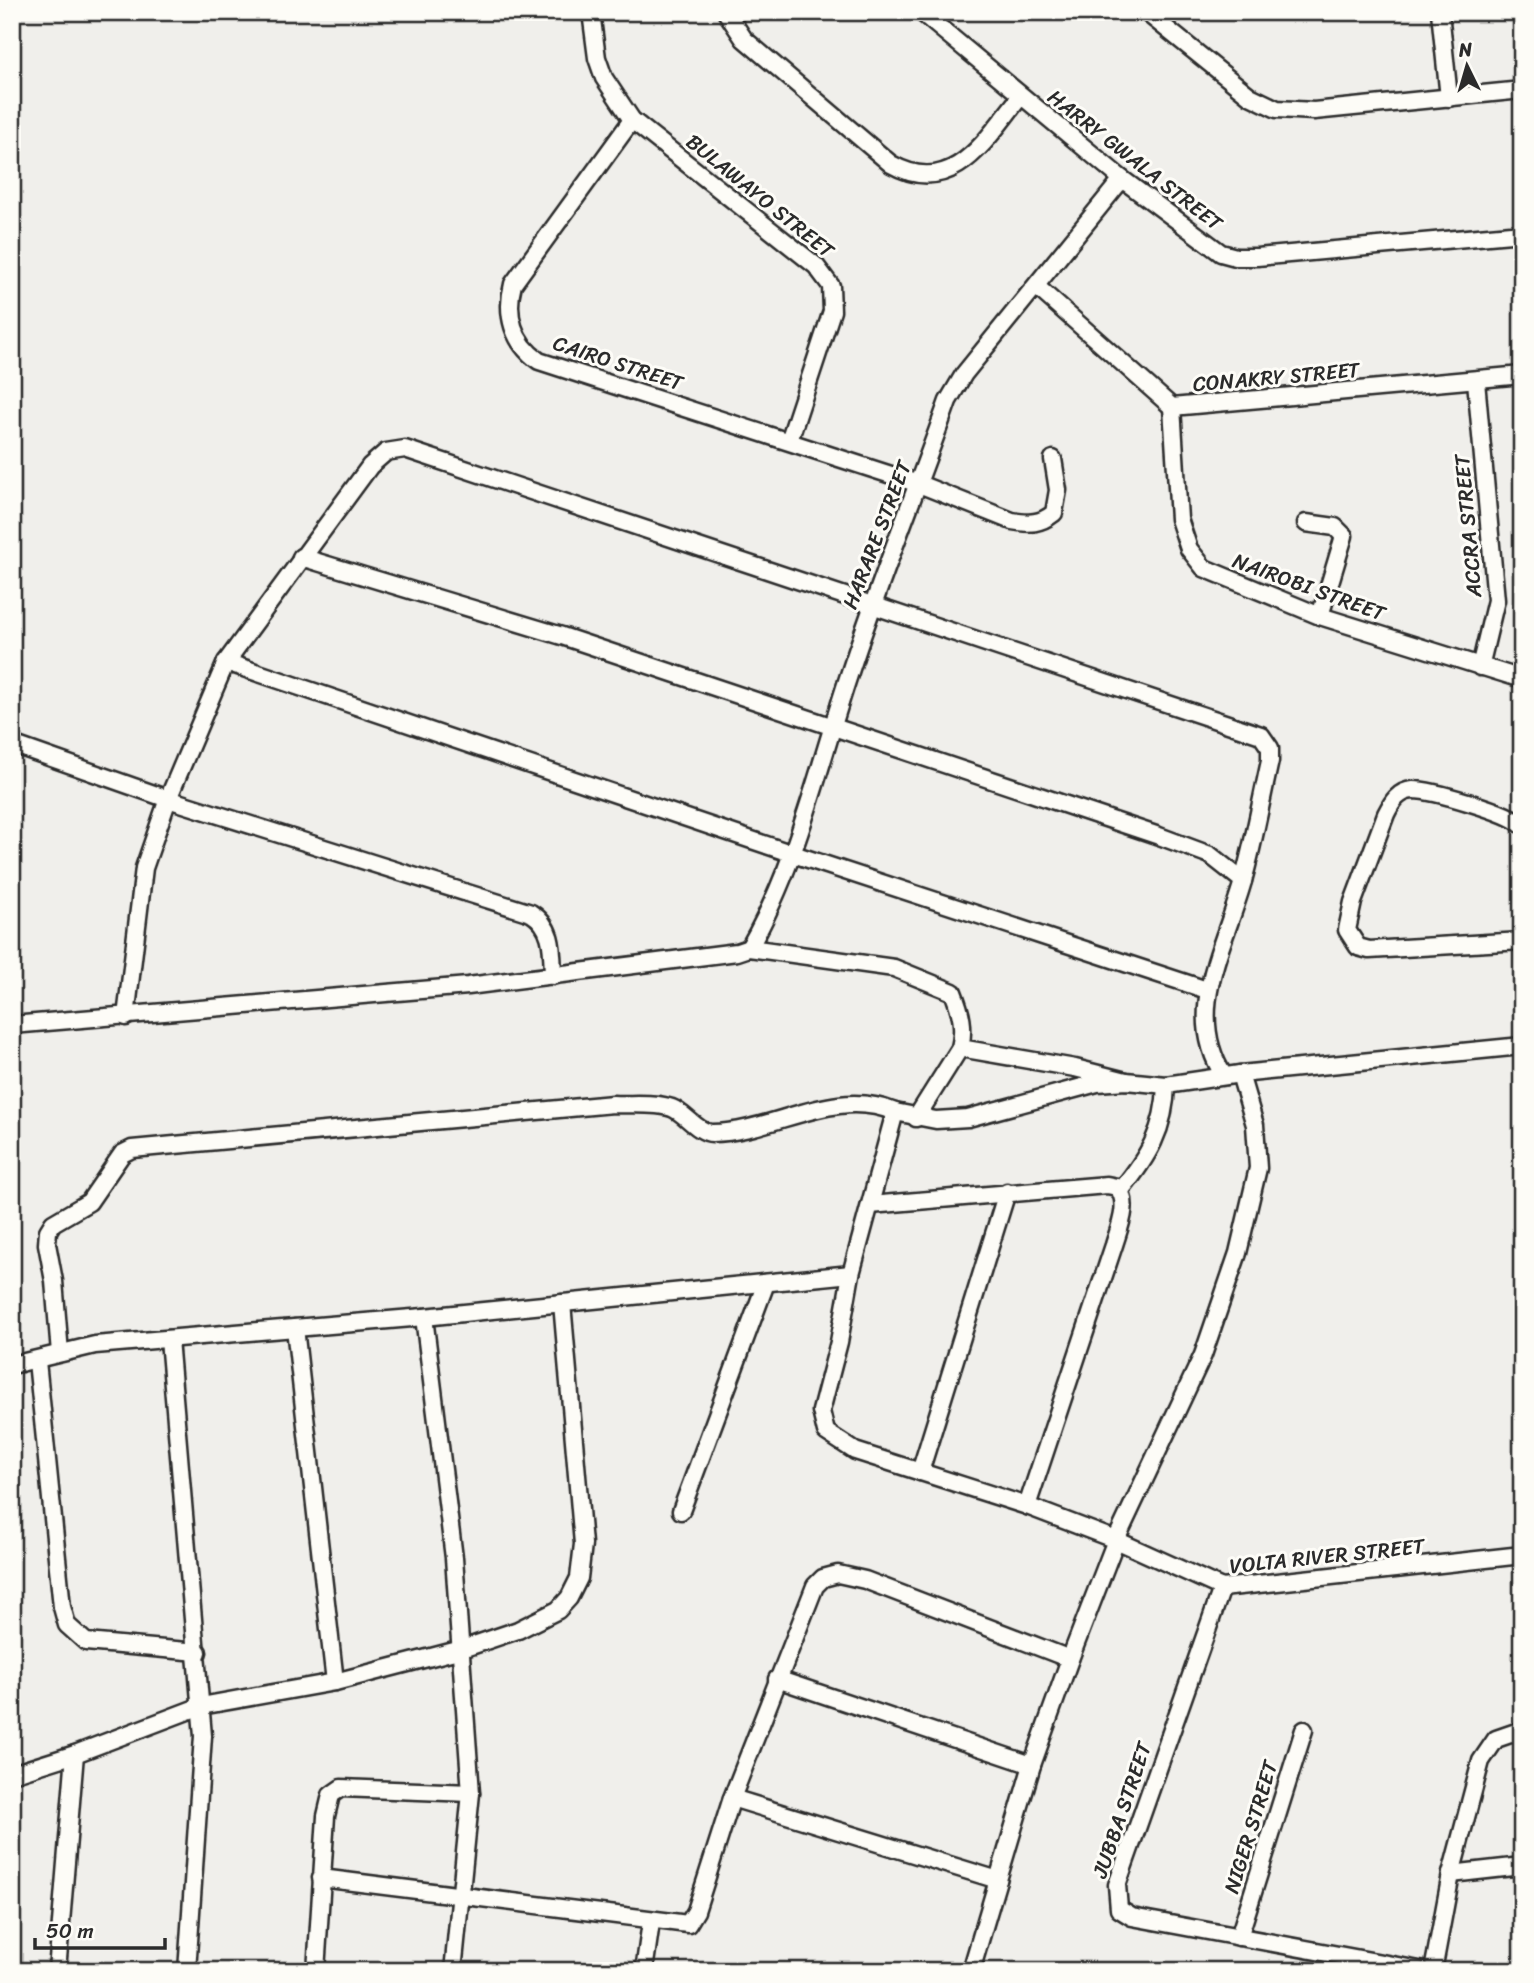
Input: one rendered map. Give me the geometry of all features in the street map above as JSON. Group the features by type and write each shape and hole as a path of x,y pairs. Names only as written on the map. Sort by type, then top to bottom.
{"street":[{"name":"BULAWAYO STREET","path":"591,12 597,58 604,78 632,120 827,277 831,286 832,311 789,441"},
{"path":"726,12 734,28 765,57 891,164 917,174 946,171 962,164 1020,97"},
{"name":"HARRY GWALA STREET","path":"921,12 1020,97 1122,179 1205,243 1236,257 1522,233"},
{"path":"1146,12 1250,96 1277,109 1314,111 1522,90"},
{"path":"1440,12 1448,97"},
{"name":"CAIRO STREET","path":"632,120 513,284 509,310 519,341 528,353 539,360 919,484 1012,521 1029,524 1044,521 1054,513 1058,501 1053,459"},
{"name":"HARARE STREET","path":"749,948 766,916 790,853 872,606 948,401 964,374 1122,179"},
{"name":"CONAKRY STREET","path":"1037,287 1172,407 1476,381 1522,374"},
{"name":"ACCRA STREET","path":"1476,381 1496,600 1480,667"},
{"name":"NAIROBI STREET","path":"1172,407 1179,519 1197,560 1214,575 1320,615 1522,679"},
{"path":"127,1017 144,868 168,799 226,662 378,457 405,449 1261,735 1271,755 1243,881 1207,990 1206,1032 1210,1050 1232,1075 1255,1125 1258,1168 1238,1252 1203,1355 1116,1540 1032,1765 971,1971"},
{"path":"1306,523 1335,527 1344,536 1320,615"},
{"path":"302,557 562,636 1189,847 1210,855 1243,881"},
{"path":"226,662 790,853 1207,990"},
{"path":"12,744 168,799 531,914 540,919 551,938 553,976"},
{"path":"1522,825 1506,814 1458,800 1413,790 1404,793 1393,800 1386,814 1353,902 1347,930 1358,947 1369,950 1522,942"},
{"path":"12,1025 127,1017 553,976 749,948 830,957 894,968 953,992 961,1012 964,1033 960,1048 916,1118"},
{"path":"960,1048 1075,1068 1126,1081 1166,1085 1232,1075 1522,1046"},
{"path":"60,1353 48,1231 53,1223 89,1202 122,1154 132,1149 612,1104 671,1108 708,1133 778,1122 841,1102 872,1103 916,1118 968,1118 1074,1087 1126,1081"},
{"path":"1027,1506 1117,1232 1124,1205 1121,1190 1155,1143 1166,1110 1166,1085"},
{"path":"12,1366 95,1345 424,1317 851,1274 895,1112"},
{"path":"870,1205 1108,1185 1121,1190"},
{"path":"920,1472 1007,1192"},
{"name":"VOLTA RIVER STREET","path":"851,1274 839,1342 823,1398 823,1427 841,1444 1027,1506 1116,1540 1222,1588 1522,1555"},
{"path":"681,1511 766,1283"},
{"path":"12,1774 75,1754 201,1706 335,1682 462,1649 543,1620 564,1604 579,1578 583,1544 562,1303"},
{"path":"424,1317 462,1649 471,1793 453,1971"},
{"path":"295,1328 335,1682"},
{"path":"169,1339 198,1652 203,1772 187,1971"},
{"path":"37,1361 62,1607 67,1625 86,1642 198,1652"},
{"path":"321,1878 683,1926 691,1921 732,1798 777,1679 815,1586 823,1578 838,1574 865,1580 1070,1659"},
{"name":"JUBBA STREET","path":"1222,1588 1117,1885 1116,1900 1123,1913 1132,1917 1425,1971"},
{"path":"777,1679 1032,1765"},
{"name":"NIGER STREET","path":"1239,1937 1304,1730"},
{"path":"1433,1971 1451,1874 1484,1754 1496,1739 1522,1730"},
{"path":"57,1971 75,1754"},
{"path":"316,1971 327,1803 335,1791 352,1788 471,1793"},
{"path":"732,1798 998,1880"},
{"path":"1451,1874 1522,1866"},
{"path":"643,1971 651,1922"}]}
